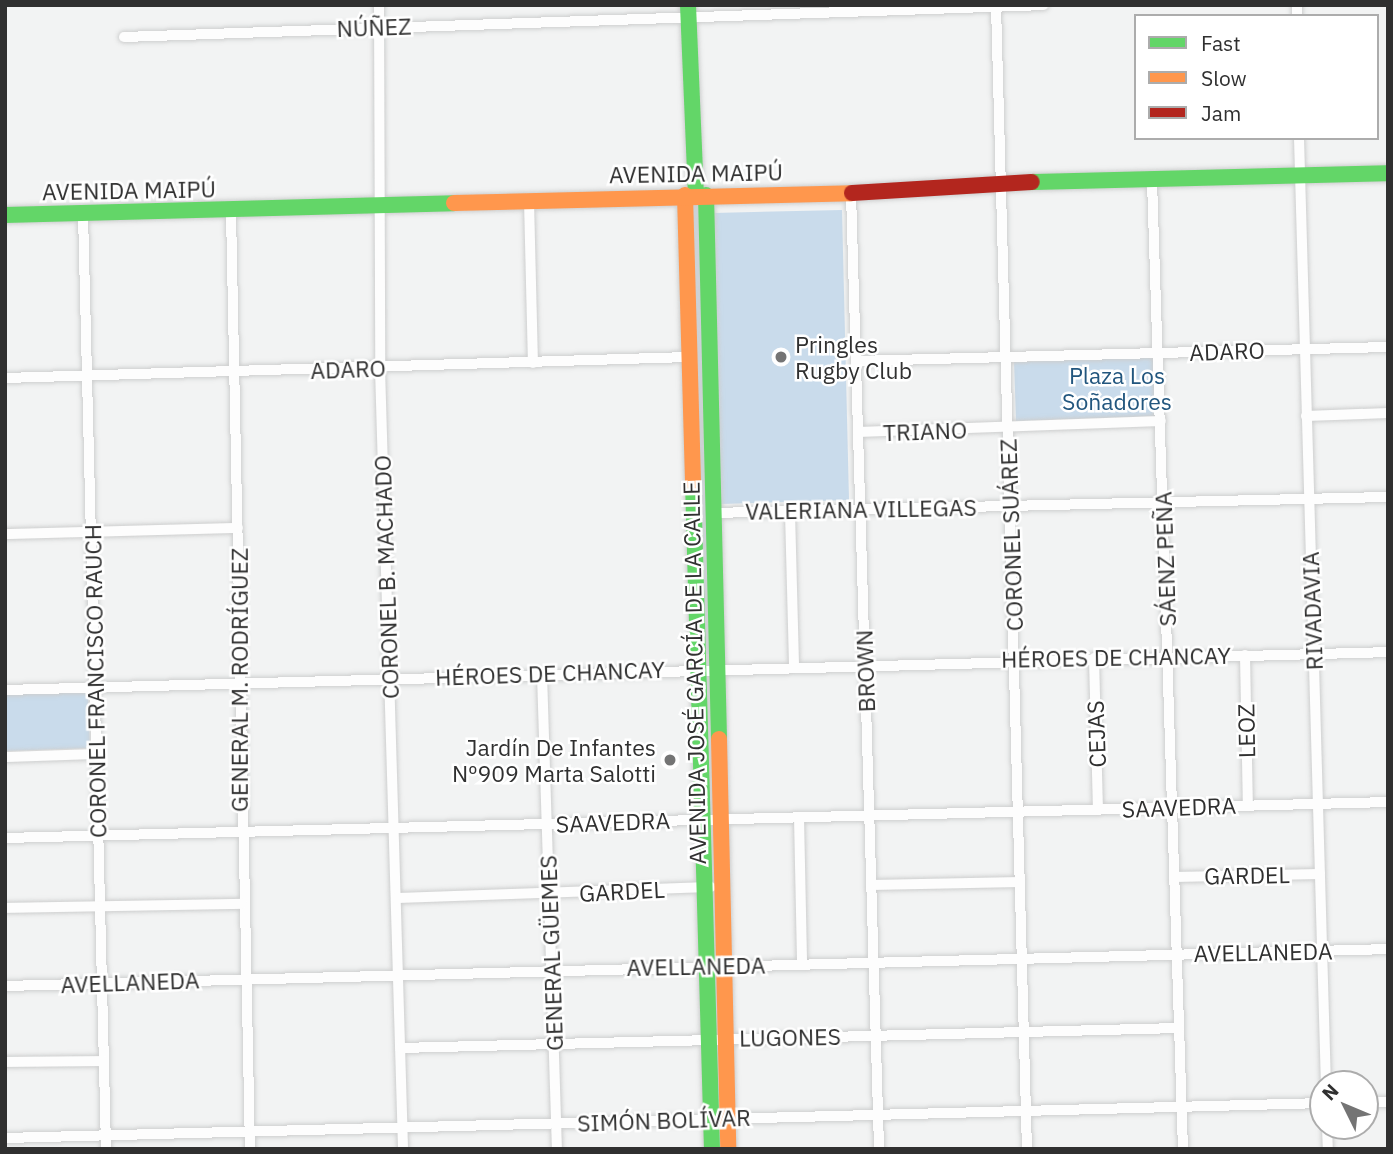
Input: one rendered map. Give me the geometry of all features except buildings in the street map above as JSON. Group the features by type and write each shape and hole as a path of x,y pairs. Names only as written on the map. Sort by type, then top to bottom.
{"main road":[{"name":"AVENIDA JOSÉ GARCÍA DE LA CALLE","path":"688,10 712,513 704,887 725,1038 718,1117 712,1149"},
{"name":"AVENIDA MAIPÚ","path":"5,215 850,193 1001,183 1388,173"},
{"name":"AVENIDA JOSÉ GARCÍA DE LA CALLE","path":"696,195 690,358 708,667 720,818 722,887 708,1038 718,1117 727,1149"}],"street":[{"name":"CORONEL B. MACHADO","path":"379,5 380,368 403,1149"},
{"name":"NÚÑEZ","path":"124,37 688,10 1043,5"},
{"name":"CORONEL SUÁREZ","path":"996,6 1027,1149"},
{"name":"RIVADAVIA","path":"1299,140 1326,1070"},
{"name":"SÁENZ PEÑA","path":"1152,180 1182,1149"},
{"name":"BROWN","path":"850,193 879,1149"},
{"path":"529,201 533,363"},
{"name":"GENERAL M. RODRÍGUEZ","path":"231,211 238,528 240,832 250,1149"},
{"name":"CORONEL FRANCISCO RAUCH","path":"83,213 106,1149"},
{"name":"ADARO","path":"856,361 1388,347"},
{"name":"ADARO","path":"5,378 690,358"},
{"path":"1306,416 1388,413"},
{"name":"TRIANO","path":"858,432 1161,421"},
{"name":"VALERIANA VILLEGAS","path":"712,513 1388,497"},
{"path":"790,512 794,666"},
{"path":"5,534 238,528"},
{"name":"HÉROES DE CHANCAY","path":"5,690 708,667 1388,652"},
{"name":"LEOZ","path":"1245,655 1248,806"},
{"name":"CEJAS","path":"1094,658 1098,810"},
{"name":"GENERAL GÜEMES","path":"542,674 557,1149"},
{"path":"5,757 97,754"},
{"name":"SAAVEDRA","path":"5,838 1388,802"},
{"path":"799,817 803,964"},
{"name":"GARDEL","path":"1174,877 1320,874"},
{"path":"871,885 1020,882"},
{"name":"GARDEL","path":"396,898 549,895 722,887"},
{"path":"5,908 100,904 242,904"},
{"name":"AVELLANEDA","path":"5,986 1388,949"},
{"name":"LUGONES","path":"400,1048 1179,1028"},
{"path":"5,1062 103,1060"},
{"name":"SIMÓN BOLÍVAR","path":"5,1138 1309,1103"}],"green space":[{"path":"692,205 700,205 711,654 703,654"},
{"name":"Pringles Rugby Club","path":"842,210 849,500 721,504 713,213"},
{"name":"Plaza Los Soñadores","path":"1153,357 1155,416 1016,421 1014,362"},
{"path":"88,691 90,748 5,751 5,694"}],"traffic: fast":[{"path":"688,5 696,195"},
{"path":"1032,182 1388,173"},
{"path":"706,195 719,739"},
{"path":"5,215 454,203"},
{"path":"693,482 712,1149"}],"traffic: slow":[{"path":"454,203 852,193"},
{"path":"685,195 693,482"},
{"path":"719,739 728,1149"}],"traffic: jam":[{"path":"852,193 1032,182"}],"place":[{"name":"Pringles Rugby Club","path":"781,357"},
{"name":"Jardín De Infantes Nº909 Marta Salotti","path":"670,760"}]}
